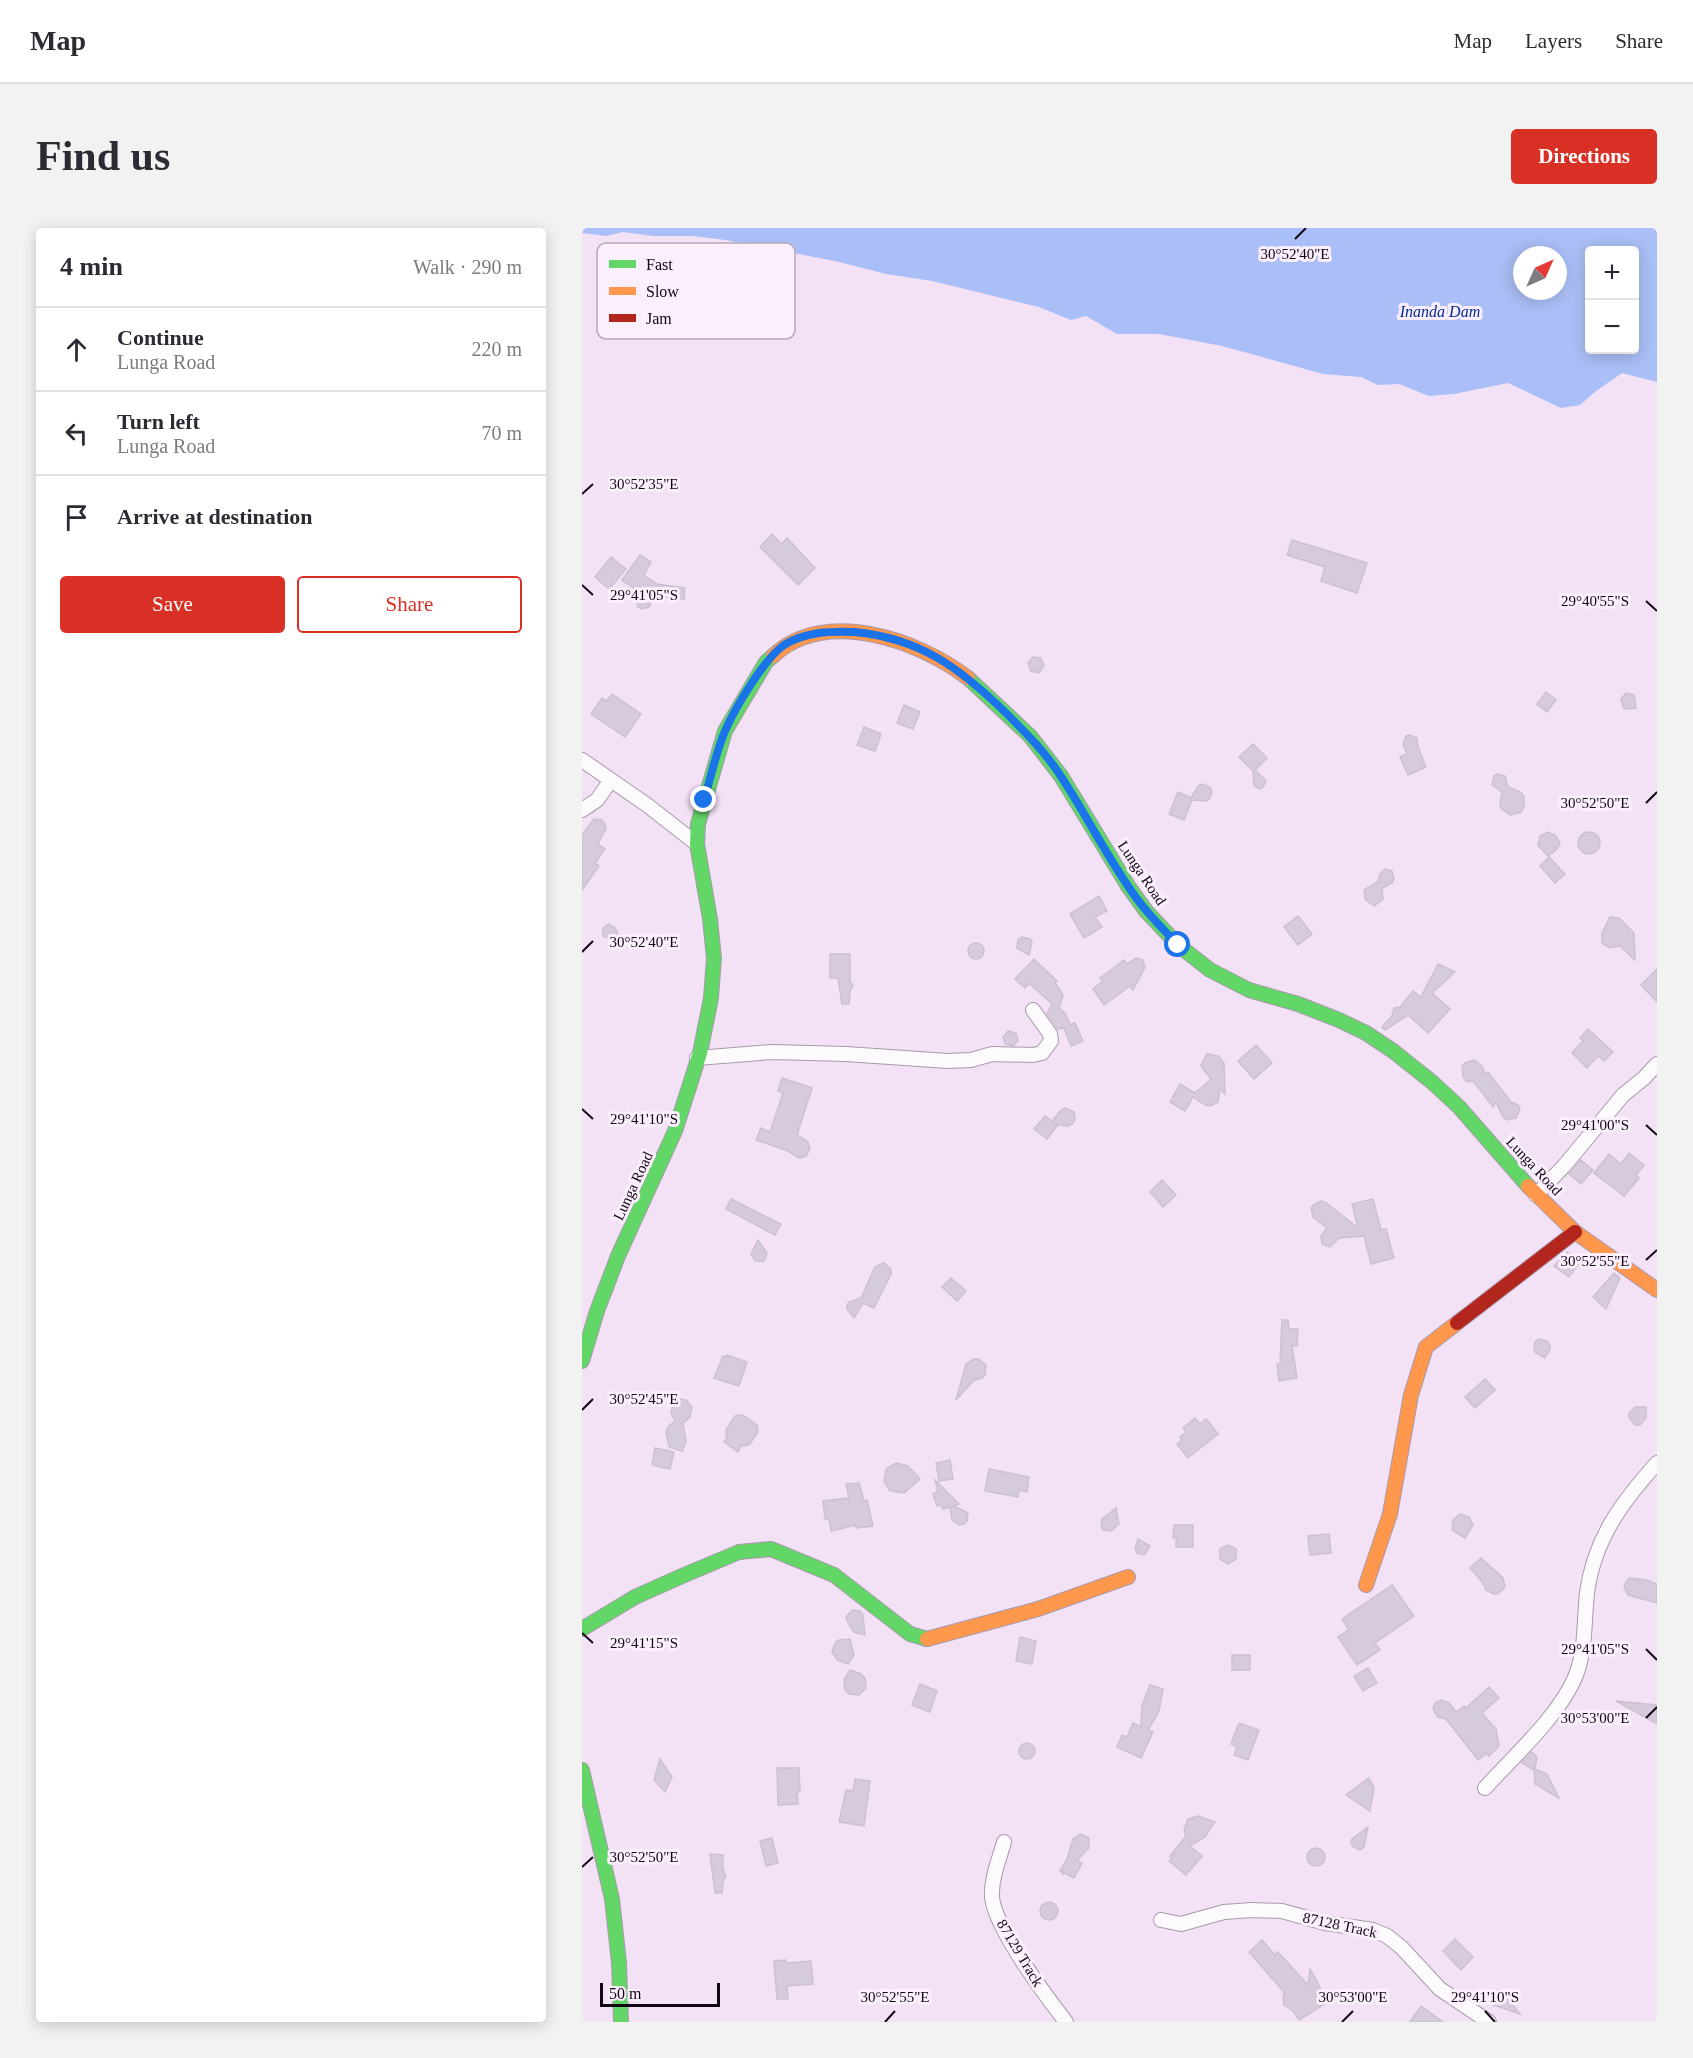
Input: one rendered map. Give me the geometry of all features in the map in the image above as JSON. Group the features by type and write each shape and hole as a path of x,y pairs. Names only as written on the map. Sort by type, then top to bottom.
{"street":[{"name":"Lunga Road","path":"582,1361 597,1311 618,1256 675,1131 697,1058 711,998 714,958 697,844 698,824 725,731 766,662 783,646 804,636 828,631 890,638 919,648 950,664 979,687 1030,736 1061,776 1128,886 1146,912 1178,945 1210,970 1249,990 1298,1004 1339,1020 1366,1033 1393,1051 1432,1082 1458,1107 1536,1195 1575,1232 1657,1290"},
{"path":"582,760 697,844"},
{"path":"582,810 597,800 611,780"},
{"path":"697,1058 772,1052 948,1061 971,1060 992,1053 1033,1055 1042,1053 1051,1041 1045,1024 1033,1010"},
{"path":"1536,1195 1564,1166 1623,1095 1657,1064"},
{"path":"1366,1585 1390,1514 1411,1395 1426,1347 1575,1232"},
{"path":"1485,1788 1552,1714 1570,1689 1578,1672 1592,1564 1609,1524 1623,1503 1657,1463"},
{"path":"582,1629 635,1597 740,1552 750,1551 771,1549 834,1575 910,1634 926,1639 1038,1609 1128,1577"},
{"path":"582,1770 612,1899 619,1963 621,2022"},
{"name":"87129 Track","path":"1004,1842 993,1878 992,1897 996,1915 1046,1995 1066,2022"},
{"name":"87128 Track","path":"1161,1920 1181,1924 1224,1912 1282,1911 1325,1923 1373,1930 1387,1936 1401,1947 1440,1989 1489,2022"}],"water":[{"name":"Inanda Dam","path":"582,228 1657,228 1657,382 1622,373 1580,405 1561,408 1508,383 1454,394 1429,396 1399,384 1378,385 1361,377 1323,374 1222,346 1159,334 1117,334 1086,316 1071,320 1039,307 932,281 886,274 795,253 795,243 741,243 693,236 653,236 623,232 606,236 582,233"}],"building":[{"path":"772,534 782,544 787,538 815,568 798,585 760,547"},
{"path":"1292,540 1367,563 1357,593 1321,581 1325,567 1287,555"},
{"path":"640,555 651,562 644,575 657,584 685,588 684,599 655,596 649,607 642,609 638,607 636,600 640,593 622,580"},
{"path":"611,557 626,569 609,589 595,577"},
{"path":"1033,657 1041,658 1044,666 1039,673 1031,671 1028,663"},
{"path":"1546,692 1556,700 1547,712 1537,704"},
{"path":"1626,693 1634,695 1636,708 1623,707 1621,699"},
{"path":"612,694 641,714 625,737 591,714 602,698 607,701"},
{"path":"904,705 920,712 913,729 897,723"},
{"path":"864,727 881,734 875,751 857,745"},
{"path":"1406,736 1417,738 1426,767 1408,775 1400,757 1407,754 1403,744"},
{"path":"1253,744 1267,758 1255,770 1266,781 1260,789 1254,786 1253,771 1239,757"},
{"path":"1497,774 1505,776 1508,787 1524,796 1524,807 1521,812 1510,815 1501,808 1502,792 1492,785 1494,776"},
{"path":"1202,784 1210,787 1212,791 1210,798 1206,801 1192,800 1184,820 1169,814 1178,792 1191,798 1198,786"},
{"path":"594,819 602,820 605,824 606,828 598,844 605,849 595,863 599,866 582,890 582,835"},
{"path":"1548,832 1556,836 1560,843 1557,849 1548,856 1538,845 1540,836"},
{"path":"1585,832 1593,832 1600,839 1600,847 1593,854 1585,854 1578,847 1578,839"},
{"path":"1549,857 1565,874 1555,883 1540,866"},
{"path":"1385,869 1392,871 1394,879 1392,883 1382,888 1383,899 1374,906 1365,899 1364,890 1379,881 1379,875"},
{"path":"1099,896 1107,911 1095,917 1102,927 1084,938 1070,914"},
{"path":"1298,916 1312,934 1298,945 1284,927"},
{"path":"1610,917 1619,918 1634,933 1635,960 1620,946 1610,948 1602,943 1602,933"},
{"path":"609,924 615,928 619,936 610,939 603,936 603,928"},
{"path":"1022,937 1032,942 1029,955 1017,948 1018,940"},
{"path":"976,943 982,945 984,951 982,957 976,959 970,957 968,951 970,945"},
{"path":"830,954 850,954 850,981 853,986 850,991 849,1004 842,1004 838,978 830,978"},
{"path":"1136,958 1143,960 1145,967 1133,990 1130,986 1104,1005 1093,989 1103,981 1100,978 1124,960 1127,964"},
{"path":"1034,959 1057,981 1055,983 1063,995 1059,1008 1065,1013 1070,1025 1075,1023 1083,1041 1071,1046 1064,1028 1058,1029 1047,1014 1052,1004 1029,983 1025,988 1015,979"},
{"path":"1438,964 1455,972 1432,993 1450,1009 1428,1033 1408,1015 1385,1030 1382,1027 1392,1016 1394,1008 1400,1007 1413,991 1421,997"},
{"path":"1657,969 1657,1002 1641,985"},
{"path":"1588,1029 1613,1052 1604,1061 1598,1056 1587,1068 1572,1053 1583,1041 1580,1038"},
{"path":"1008,1031 1016,1033 1018,1040 1013,1046 1005,1044 1003,1037"},
{"path":"1256,1045 1272,1063 1254,1079 1238,1061"},
{"path":"1207,1054 1218,1056 1224,1063 1225,1094 1220,1089 1218,1102 1210,1106 1193,1097 1185,1111 1170,1102 1180,1084 1195,1093 1211,1079 1201,1065"},
{"path":"1474,1060 1482,1066 1485,1074 1488,1072 1511,1102 1518,1105 1520,1109 1516,1118 1507,1120 1503,1117 1496,1102 1493,1107 1474,1082 1466,1081 1463,1077 1462,1067 1465,1063"},
{"path":"782,1078 812,1088 797,1135 808,1142 810,1149 806,1156 799,1158 788,1151 756,1140 761,1128 770,1132 783,1093 778,1091"},
{"path":"1065,1108 1074,1112 1075,1120 1072,1124 1068,1126 1055,1124 1057,1126 1047,1139 1034,1129 1045,1116 1052,1121"},
{"path":"1629,1153 1644,1165 1636,1175 1639,1178 1624,1196 1594,1173 1609,1154 1621,1164"},
{"path":"1581,1160 1593,1170 1581,1184 1569,1174"},
{"path":"1162,1180 1176,1195 1163,1207 1150,1192"},
{"path":"731,1199 781,1224 775,1235 726,1209"},
{"path":"1373,1199 1381,1230 1386,1229 1394,1258 1371,1264 1364,1236 1339,1238 1330,1247 1322,1244 1321,1236 1327,1228 1313,1217 1311,1208 1313,1205 1321,1201 1325,1202 1358,1228 1352,1204"},
{"path":"758,1240 767,1253 764,1261 755,1261 751,1254"},
{"path":"1567,1252 1580,1262 1569,1277 1554,1266"},
{"path":"884,1263 891,1269 891,1274 874,1308 863,1303 854,1318 847,1309 847,1305 861,1298 875,1267"},
{"path":"1614,1273 1620,1278 1606,1309 1593,1297"},
{"path":"951,1278 966,1291 957,1301 942,1287"},
{"path":"1282,1320 1288,1320 1289,1329 1298,1329 1297,1346 1292,1346 1297,1378 1279,1381 1277,1364 1280,1364"},
{"path":"1539,1339 1547,1341 1550,1345 1545,1358 1534,1350 1535,1342"},
{"path":"727,1355 747,1362 739,1386 714,1378 723,1356 727,1357"},
{"path":"974,1359 986,1365 985,1375 974,1380 956,1400 966,1364"},
{"path":"1485,1379 1495,1390 1475,1408 1465,1397"},
{"path":"681,1399 686,1400 692,1407 690,1417 683,1423 686,1442 682,1451 669,1447 666,1432 675,1421 671,1413 673,1403"},
{"path":"1635,1407 1646,1407 1646,1418 1640,1425 1635,1425 1629,1418 1629,1413"},
{"path":"743,1415 757,1425 758,1432 749,1445 741,1446 738,1452 724,1442 727,1437 726,1430 735,1416"},
{"path":"1195,1418 1200,1424 1206,1419 1218,1434 1188,1458 1177,1444 1186,1432 1183,1428"},
{"path":"655,1448 674,1452 670,1469 652,1465"},
{"path":"950,1460 953,1479 939,1481 936,1463"},
{"path":"896,1463 908,1466 920,1479 904,1493 890,1491 884,1481 886,1469"},
{"path":"989,1469 1029,1477 1027,1492 1019,1490 1018,1497 985,1491"},
{"path":"935,1480 959,1504 954,1506 968,1513 964,1524 959,1525 952,1520 950,1507 943,1509 941,1505 937,1506 933,1494 938,1491"},
{"path":"859,1483 864,1501 867,1500 873,1526 856,1528 856,1525 831,1531 829,1519 825,1519 823,1501 849,1498 846,1484"},
{"path":"1116,1508 1119,1524 1111,1531 1103,1530 1102,1519"},
{"path":"1460,1514 1469,1517 1473,1525 1465,1538 1452,1530 1453,1520"},
{"path":"1174,1525 1193,1525 1193,1547 1176,1547 1176,1538 1173,1538"},
{"path":"1329,1534 1331,1553 1310,1555 1308,1536"},
{"path":"1138,1539 1150,1546 1144,1555 1137,1553 1135,1549"},
{"path":"1228,1545 1236,1549 1236,1559 1228,1564 1220,1559 1220,1549"},
{"path":"1481,1558 1503,1578 1505,1587 1498,1594 1486,1590 1470,1568"},
{"path":"1630,1578 1657,1584 1657,1603 1628,1595 1624,1587"},
{"path":"1392,1585 1414,1616 1375,1643 1380,1650 1357,1665 1338,1637 1349,1630 1342,1619"},
{"path":"852,1610 860,1611 863,1615 865,1635 854,1632 847,1621 846,1617"},
{"path":"1020,1637 1036,1641 1032,1664 1016,1661"},
{"path":"850,1639 854,1655 848,1664 837,1660 832,1652 835,1643 839,1640"},
{"path":"1232,1655 1250,1655 1250,1670 1232,1670"},
{"path":"1368,1668 1377,1683 1363,1691 1354,1676"},
{"path":"850,1670 865,1678 866,1688 859,1695 849,1694 845,1690 844,1680"},
{"path":"920,1684 937,1691 930,1712 912,1705"},
{"path":"1150,1685 1163,1689 1159,1711 1148,1730 1153,1732 1141,1758 1117,1747 1122,1735 1127,1737 1133,1723 1141,1727 1142,1706"},
{"path":"1489,1687 1499,1698 1482,1713 1496,1729 1499,1746 1489,1756 1487,1753 1478,1760 1446,1719 1438,1717 1433,1709 1435,1703 1441,1700 1449,1703 1456,1712 1464,1706 1466,1708"},
{"path":"1616,1701 1657,1705 1657,1724"},
{"path":"1239,1723 1259,1730 1248,1760 1234,1755 1237,1747 1231,1744"},
{"path":"1027,1743 1033,1745 1035,1751 1033,1757 1027,1759 1021,1757 1019,1751 1021,1745"},
{"path":"1532,1752 1537,1757 1535,1769 1547,1774 1559,1798 1535,1784 1534,1770 1522,1763"},
{"path":"660,1759 672,1777 665,1792 654,1780"},
{"path":"777,1768 799,1768 798,1804 778,1805"},
{"path":"1369,1778 1374,1788 1370,1811 1346,1795"},
{"path":"855,1779 870,1781 864,1826 839,1822 846,1790 853,1791"},
{"path":"1198,1816 1215,1822 1205,1837 1190,1846 1202,1856 1186,1875 1169,1861 1174,1855 1170,1856 1186,1836 1184,1829 1188,1819"},
{"path":"1368,1827 1364,1847 1360,1850 1353,1847 1352,1839"},
{"path":"1080,1834 1089,1838 1089,1848 1077,1860 1082,1863 1074,1878 1064,1873 1062,1875 1063,1872 1060,1871 1067,1859 1073,1839"},
{"path":"772,1838 778,1863 766,1866 760,1841"},
{"path":"1316,1848 1322,1851 1325,1857 1322,1863 1316,1866 1310,1863 1307,1857 1310,1851"},
{"path":"710,1854 723,1855 723,1869 726,1876 722,1893 715,1893"},
{"path":"1049,1902 1055,1905 1058,1911 1055,1917 1049,1920 1043,1917 1040,1911 1043,1905"},
{"path":"1455,1939 1473,1957 1461,1970 1443,1951"},
{"path":"1262,1940 1275,1955 1278,1952 1308,1985 1310,1969 1328,2002 1299,2020 1293,2011 1284,2005 1284,1992 1249,1952"},
{"path":"786,1960 786,1963 811,1961 813,1984 787,1986 788,1999 777,1999 774,1961"},
{"path":"1497,1990 1515,1993 1508,1999 1520,2014 1493,2005 1491,1996"},
{"path":"1421,2006 1443,2022 1410,2022"}],"traffic: fast":[{"path":"582,1361 597,1311 618,1256 675,1131 700,1053 711,998 714,958 697,844 698,824 725,731 766,662 773,656"},
{"path":"968,678 1030,736 1061,776 1128,886 1146,911 1178,945 1210,970 1249,990 1298,1004 1339,1020 1366,1033 1393,1051 1459,1107 1528,1186"},
{"path":"582,1629 635,1597 682,1576 739,1552 771,1549 834,1575 910,1634 927,1639"},
{"path":"582,1770 612,1899 619,1963 621,2022"}],"traffic: slow":[{"path":"773,656 794,641 819,633 845,631 872,634 898,641 924,652 948,664 968,678"},
{"path":"1528,1186 1575,1232 1657,1290"},
{"path":"1366,1585 1390,1514 1411,1395 1426,1347 1457,1323"},
{"path":"927,1639 1038,1609 1128,1577"}],"traffic: jam":[{"path":"1457,1323 1575,1232"}],"route":[{"path":"704,800 725,731 766,662 783,646 804,636 828,631 890,638 919,648 950,664 979,687 1030,736 1061,776 1146,912 1178,945"}]}
